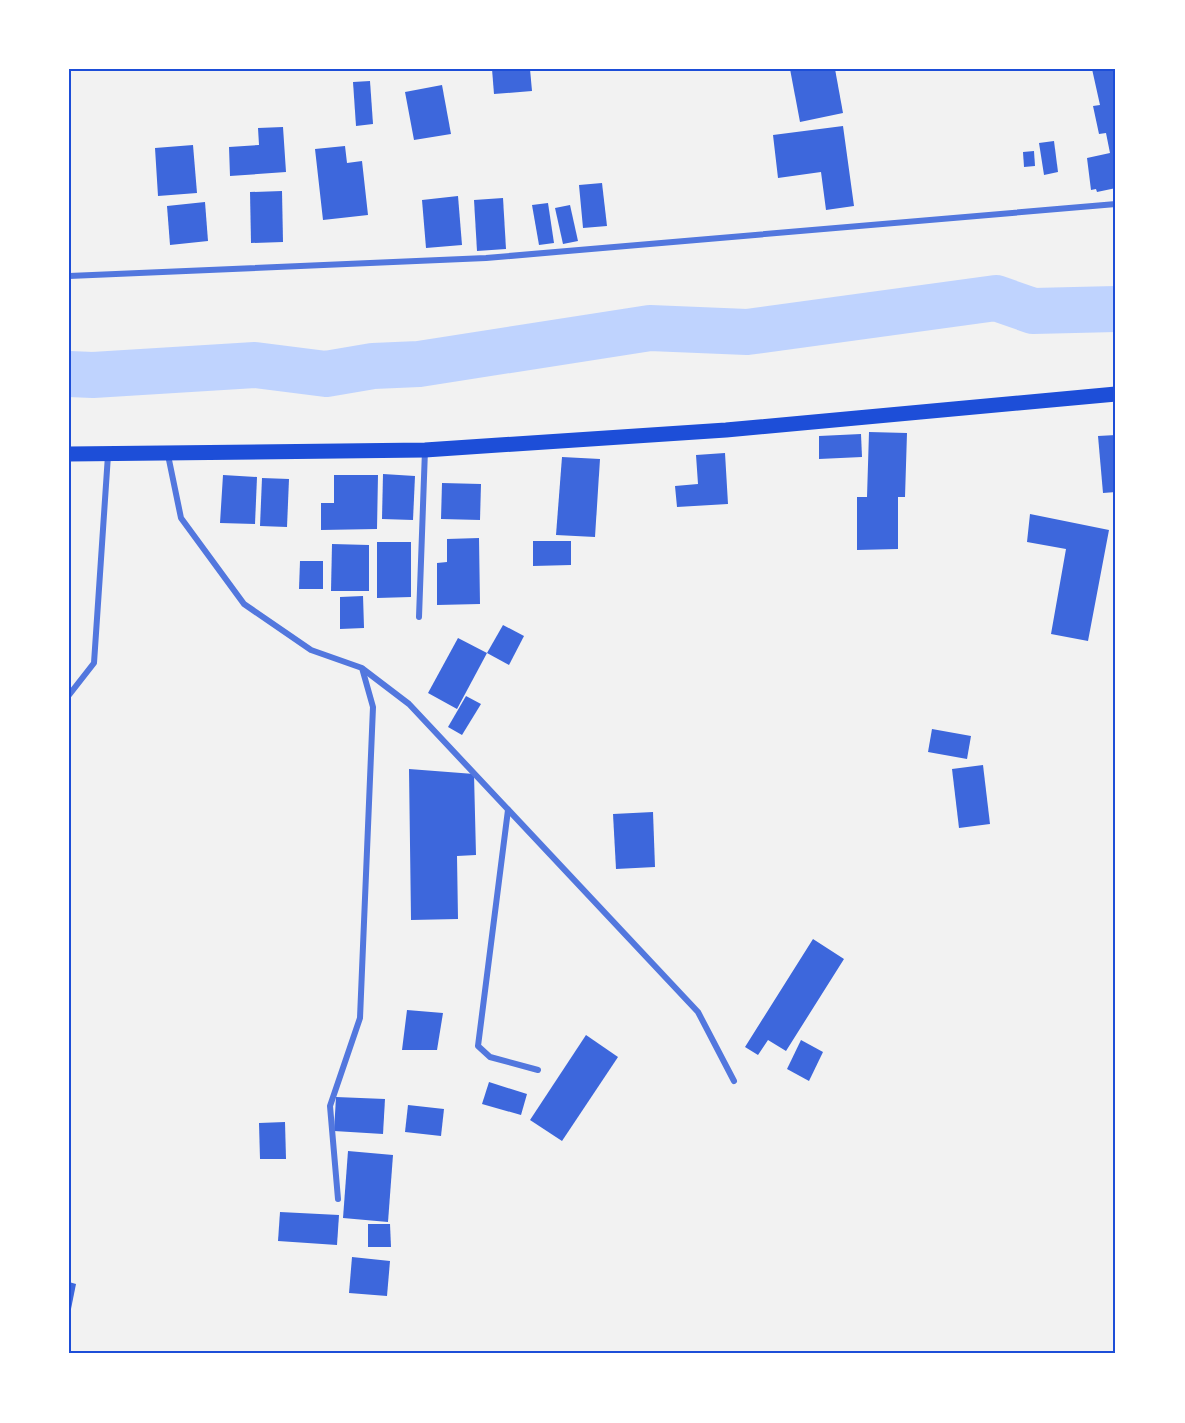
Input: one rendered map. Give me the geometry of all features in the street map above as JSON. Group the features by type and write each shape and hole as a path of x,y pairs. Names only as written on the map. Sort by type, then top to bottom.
{"main road":[{"path":"69,454 425,450 726,430 1116,394"}],"street":[{"path":"69,276 486,258 1116,204"},
{"path":"418,617 425,450"},
{"path":"168,454 181,518 244,604 311,650 362,668 409,704 698,1012 734,1081"},
{"path":"69,695 94,663 108,455"},
{"path":"338,1199 330,1106 360,1018 373,707 362,668"},
{"path":"508,810 478,1046 490,1057 538,1070"}],"building":[{"path":"492,69 530,69 532,91 494,94"},
{"path":"790,69 835,69 843,113 800,122"},
{"path":"1092,69 1116,69 1116,188 1097,192 1096,189 1091,190 1087,158 1110,153 1106,133 1099,134 1093,106 1100,105"},
{"path":"370,81 373,124 356,126 353,82"},
{"path":"442,85 451,134 414,140 405,92"},
{"path":"843,126 854,206 826,210 821,172 778,178 773,135"},
{"path":"283,127 286,172 230,176 229,147 259,145 258,128"},
{"path":"1054,141 1058,172 1044,175 1039,143"},
{"path":"193,145 197,193 158,196 155,148"},
{"path":"345,146 347,163 362,161 368,215 323,220 315,149"},
{"path":"1034,151 1035,166 1024,167 1023,152"},
{"path":"602,183 607,226 583,228 579,185"},
{"path":"282,191 283,242 251,243 250,192"},
{"path":"458,196 462,245 426,248 422,200"},
{"path":"503,198 506,249 477,251 474,200"},
{"path":"205,202 208,241 170,245 167,206"},
{"path":"548,203 554,243 539,245 532,205"},
{"path":"570,205 578,241 563,244 555,208"},
{"path":"869,432 907,433 905,497 898,497 898,549 857,550 857,497 867,497"},
{"path":"861,434 862,457 819,459 819,436"},
{"path":"1116,435 1116,492 1103,493 1098,436"},
{"path":"725,453 728,504 677,507 675,486 698,484 696,455"},
{"path":"562,457 600,459 595,537 556,535"},
{"path":"383,474 415,476 413,520 382,519"},
{"path":"223,475 257,477 255,524 220,523"},
{"path":"334,475 378,475 377,529 321,530 321,503 334,503"},
{"path":"262,478 289,479 287,527 260,526"},
{"path":"442,483 481,484 480,520 441,519"},
{"path":"1030,514 1109,530 1088,641 1051,634 1066,549 1027,542"},
{"path":"479,538 480,604 437,605 437,563 447,562 447,539"},
{"path":"533,541 571,541 571,565 533,566"},
{"path":"377,542 411,542 411,597 377,598"},
{"path":"332,544 369,545 369,591 331,591"},
{"path":"300,561 323,561 323,589 299,589"},
{"path":"363,596 364,628 340,629 340,597"},
{"path":"503,625 524,636 509,665 487,653"},
{"path":"458,638 487,653 457,709 428,693"},
{"path":"466,696 481,704 462,735 448,727"},
{"path":"932,729 971,736 967,759 928,752"},
{"path":"983,765 990,824 959,828 952,769"},
{"path":"409,769 474,774 476,855 457,856 458,919 411,920"},
{"path":"653,812 655,867 616,869 613,814"},
{"path":"813,939 844,959 786,1051 768,1040 758,1055 745,1047"},
{"path":"407,1010 443,1013 437,1050 402,1050"},
{"path":"586,1035 618,1057 562,1141 530,1120"},
{"path":"801,1040 823,1052 809,1081 787,1069"},
{"path":"489,1082 527,1094 521,1115 482,1104"},
{"path":"336,1097 385,1099 383,1134 334,1131"},
{"path":"408,1105 444,1109 441,1136 405,1132"},
{"path":"285,1122 286,1159 260,1159 259,1123"},
{"path":"348,1151 393,1155 388,1222 343,1218"},
{"path":"280,1212 339,1215 337,1245 278,1241"},
{"path":"368,1224 390,1224 391,1247 368,1247"},
{"path":"352,1257 390,1261 387,1296 349,1293"},
{"path":"69,1282 76,1284 70,1314 69,1314"}],"waterway":[{"path":"69,374 93,375 255,365 326,374 373,366 419,364 650,328 747,332 996,298 1033,311 1116,309"}]}
